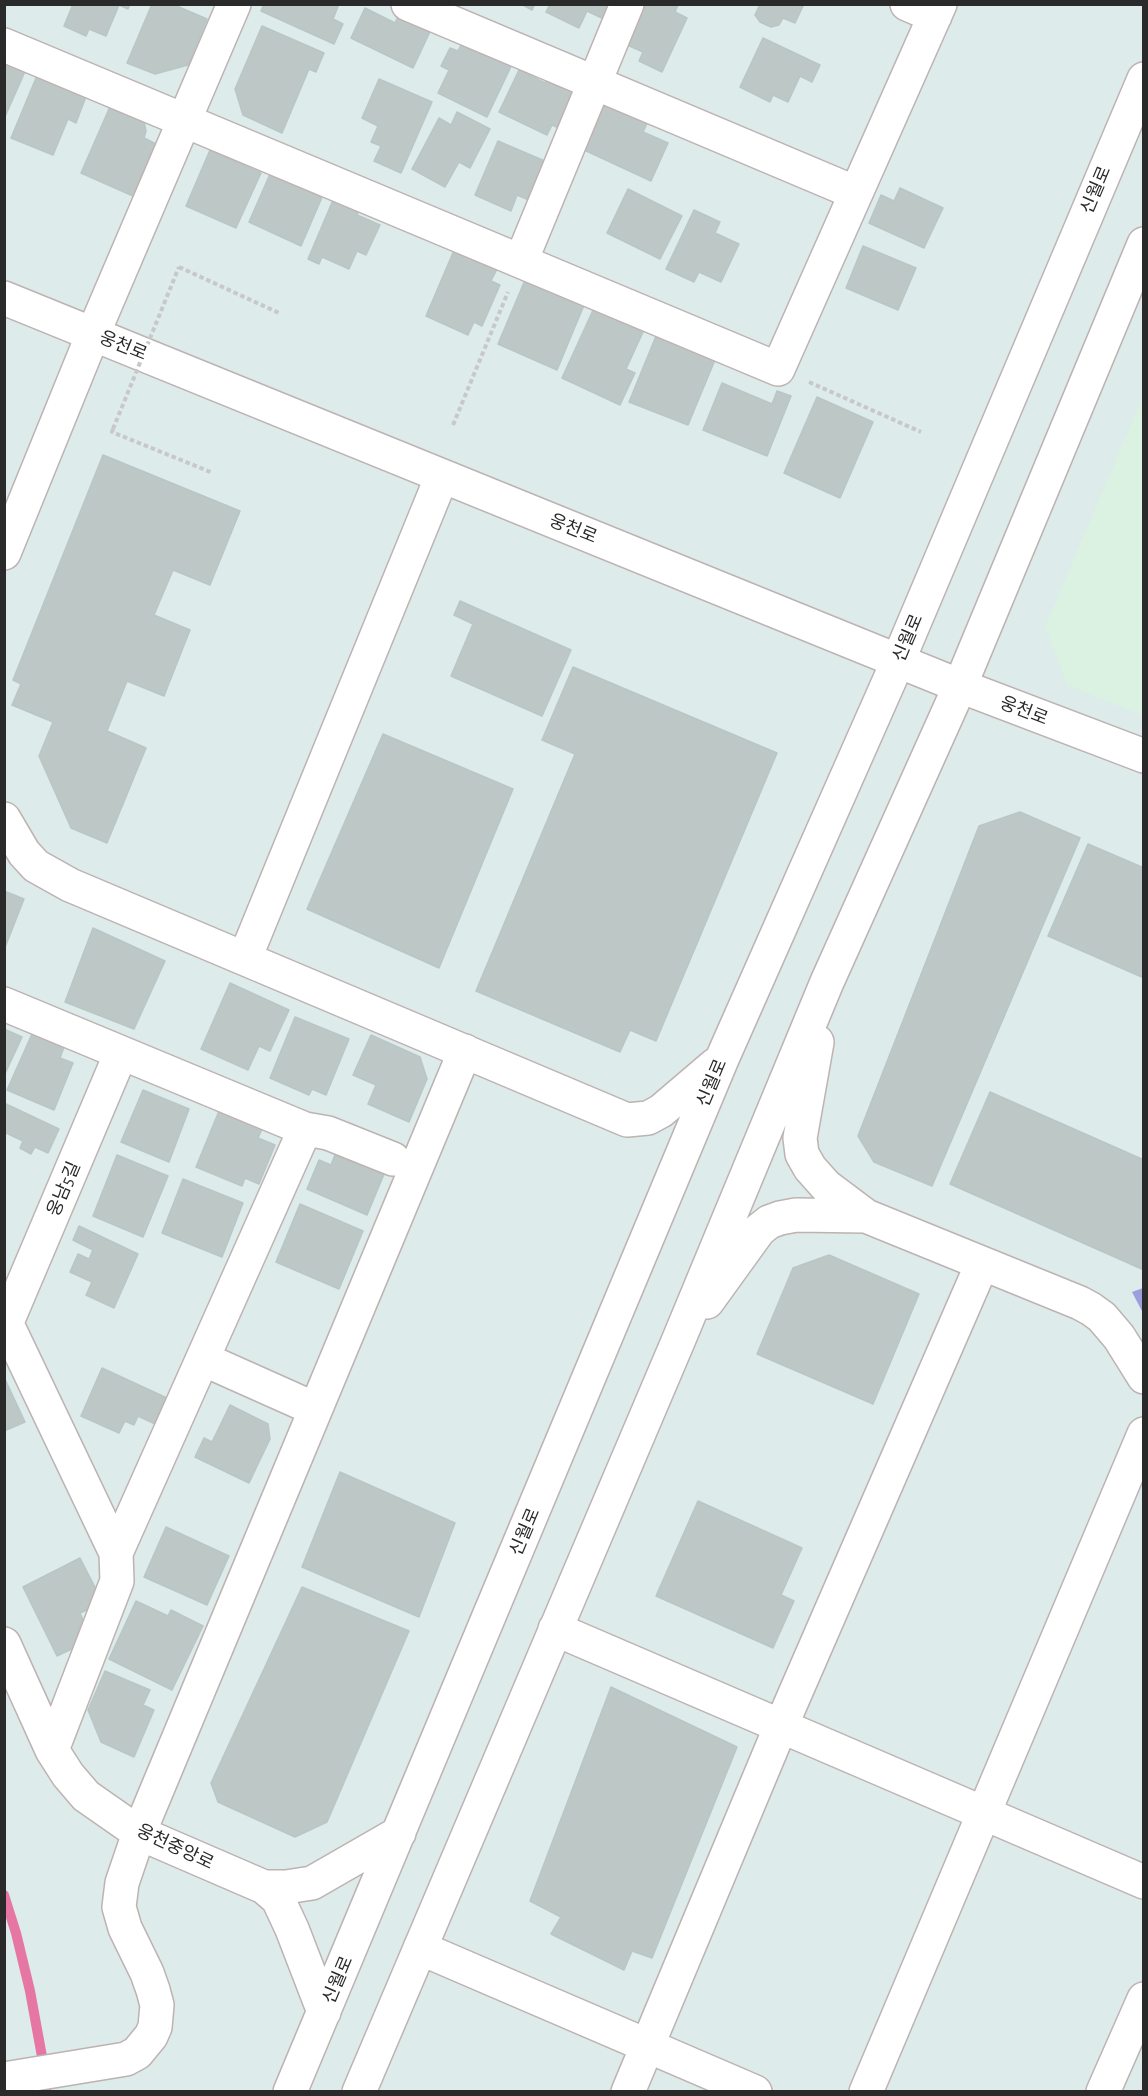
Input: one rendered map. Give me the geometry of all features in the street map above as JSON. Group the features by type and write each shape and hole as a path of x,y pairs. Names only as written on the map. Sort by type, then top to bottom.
{"street":[{"path":"4,553 93,334 234,4"},
{"path":"408,4 856,193"},
{"path":"521,261 627,4"},
{"path":"4,45 778,369 856,193 928,8"},
{"name":"신월로","path":"290,2091 722,1059 898,661 1143,79"},
{"path":"359,2091 679,1339 827,982 960,686 1143,244"},
{"name":"웅천로","path":"4,298 960,686 1143,756"},
{"path":"245,958 442,476"},
{"path":"4,819 24,853 36,866 53,877 627,1120 638,1120 661,1112 722,1059"},
{"path":"827,982 800,1138 802,1154 810,1168 826,1186 866,1215 1091,1309 1102,1317 1119,1337 1143,1377"},
{"path":"4,1004 305,1129 328,1133 393,1159"},
{"path":"4,2079 126,2059 137,2053 151,2036 157,2016 153,1990 125,1928 119,1907 122,1883 139,1833 465,1051"},
{"name":"웅남5길","path":"5,1321 121,1053"},
{"path":"116,1553 305,1129"},
{"path":"679,1339 759,1230 769,1222 796,1215 866,1215"},
{"path":"628,2091 781,1726 982,1264"},
{"path":"5,1321 116,1553 117,1581 52,1750"},
{"path":"203,1359 315,1409"},
{"path":"866,2091 1143,1434"},
{"path":"555,1629 1143,1882"},
{"name":"웅천중앙로","path":"4,1644 52,1750 68,1775 86,1796 139,1833 264,1887"},
{"path":"264,1887 286,1887 312,1883 399,1833"},
{"path":"264,1887 278,1899 324,2012"},
{"path":"420,1948 755,2091"},
{"path":"1103,2091 1143,1999"}],"path":[{"path":"453,425 521,261"},
{"path":"213,473 112,432 179,267 279,313"},
{"path":"778,369 921,432"}],"shaded area":[{"path":"1143,396 1144,716 1067,685 1045,627"},
{"path":"1143,1288 1143,1313 1132,1292"}],"building":[{"path":"73,4 130,4 128,9 119,5 106,36 89,29 86,36 64,26"},
{"path":"152,4 172,4 207,19 188,65 155,74 127,63"},
{"path":"264,4 339,4 333,19 343,24 334,44 261,11"},
{"path":"521,4 535,4 532,10"},
{"path":"550,4 616,4 608,21 587,11 579,28 546,12"},
{"path":"644,4 677,4 675,12 687,18 662,72 639,61 643,52 625,44"},
{"path":"760,4 804,4 795,23 783,18 779,25 771,27 760,22 755,15"},
{"path":"403,6 435,21 413,68 351,38 365,8 395,23"},
{"path":"262,26 324,53 316,72 309,69 282,133 243,115 235,89"},
{"path":"763,38 820,65 812,82 800,76 788,102 773,95 770,102 740,87"},
{"path":"463,41 515,58 487,117 438,93 449,70 441,66 450,48 458,51"},
{"path":"4,57 27,67 4,119"},
{"path":"41,66 90,86 76,123 68,119 53,155 11,138"},
{"path":"519,70 545,83 550,72 588,90 568,132 552,125 547,135 499,112"},
{"path":"379,79 432,102 401,173 374,161 381,146 371,142 378,126 362,118"},
{"path":"605,97 650,117 643,132 668,143 651,181 582,149"},
{"path":"112,102 144,122 146,131 144,138 156,144 133,196 81,173"},
{"path":"457,112 490,129 470,168 459,162 445,187 412,169 439,118 451,125"},
{"path":"498,141 547,162 531,201 517,195 511,211 475,195"},
{"path":"210,150 261,173 236,228 186,206"},
{"path":"274,165 326,188 301,246 249,222"},
{"path":"339,186 364,198 357,215 380,225 366,255 357,251 349,269 322,257 319,264 308,259"},
{"path":"900,188 943,208 924,248 869,223 881,195 894,201"},
{"path":"628,189 682,216 660,259 607,233"},
{"path":"694,210 720,222 715,233 739,244 721,282 699,272 694,282 666,269"},
{"path":"863,246 916,268 898,310 846,288"},
{"path":"455,248 498,267 491,281 500,285 482,326 474,322 468,335 426,316"},
{"path":"528,273 587,298 557,370 498,344"},
{"path":"594,308 644,330 626,369 635,373 620,405 562,378"},
{"path":"656,336 715,360 688,425 629,402"},
{"path":"722,383 772,404 777,391 791,396 767,456 703,430"},
{"path":"817,397 873,422 840,498 784,473"},
{"path":"103,455 240,511 210,585 173,570 154,615 190,630 164,696 127,681 107,731 146,748 107,843 71,828 39,756 53,722 12,705 21,684 13,680"},
{"path":"460,601 571,650 542,716 451,676 473,624 454,615"},
{"path":"573,667 777,753 656,1041 630,1030 620,1052 476,991 575,754 542,740"},
{"path":"383,734 513,789 439,968 307,909"},
{"path":"1020,812 1080,838 932,1186 874,1162 858,1136 979,826"},
{"path":"1088,844 1144,868 1144,978 1048,936"},
{"path":"4,891 24,899 4,950"},
{"path":"93,928 165,961 134,1029 65,1002"},
{"path":"230,983 289,1010 270,1051 259,1046 248,1070 201,1049"},
{"path":"295,1017 349,1039 326,1095 312,1089 309,1095 270,1078"},
{"path":"4,1029 22,1037 4,1076"},
{"path":"32,1034 64,1047 60,1058 73,1063 54,1110 7,1090"},
{"path":"371,1035 420,1057 427,1079 409,1122 368,1104 376,1085 353,1075"},
{"path":"143,1090 189,1109 169,1162 121,1142"},
{"path":"990,1092 1144,1160 1144,1270 950,1184"},
{"path":"6,1104 59,1129 48,1153 35,1147 31,1154 20,1148 23,1141 4,1132"},
{"path":"219,1111 262,1129 258,1138 275,1145 259,1184 245,1178 242,1186 196,1167"},
{"path":"338,1147 387,1167 367,1215 307,1189 319,1160 331,1165"},
{"path":"117,1155 168,1176 143,1237 93,1216"},
{"path":"183,1179 243,1203 222,1257 162,1233"},
{"path":"300,1204 363,1231 339,1289 276,1262"},
{"path":"79,1226 138,1254 114,1308 86,1295 92,1282 70,1272 78,1254 89,1259 93,1250 73,1240"},
{"path":"829,1255 919,1294 873,1404 757,1354 793,1268"},
{"path":"102,1368 167,1398 155,1424 138,1416 134,1425 125,1421 119,1433 81,1416"},
{"path":"4,1377 25,1422 4,1431"},
{"path":"230,1405 268,1424 270,1439 249,1483 195,1457 204,1438 212,1442"},
{"path":"340,1472 455,1523 419,1617 302,1567"},
{"path":"698,1501 802,1548 781,1595 794,1601 773,1648 656,1596"},
{"path":"166,1527 229,1556 207,1605 144,1577"},
{"path":"80,1558 99,1595 94,1607 80,1613 89,1634 86,1642 57,1656 23,1587"},
{"path":"302,1587 409,1631 327,1822 295,1837 218,1802 211,1783"},
{"path":"136,1601 168,1616 171,1610 203,1626 172,1690 109,1659"},
{"path":"105,1671 150,1690 143,1705 154,1710 134,1757 101,1742 88,1710"},
{"path":"611,1687 737,1747 652,1958 632,1951 624,1970 551,1934 561,1917 530,1901"}],"waterway":[{"path":"4,1895 30,1991 46,2092"}]}
